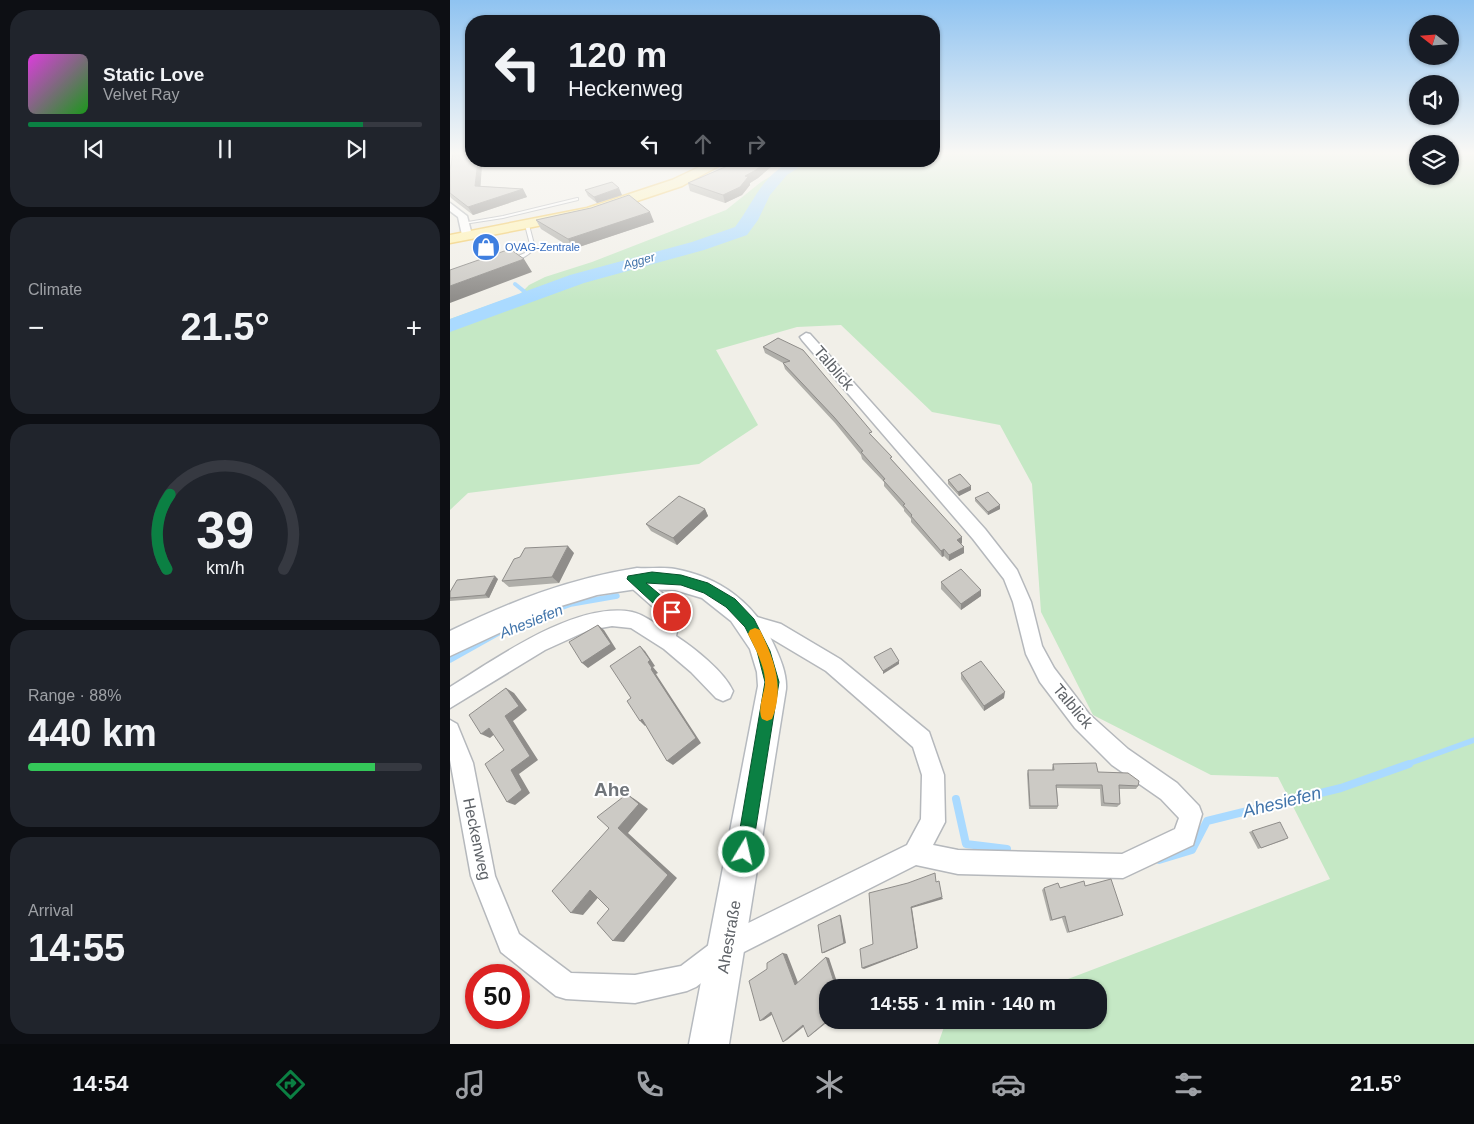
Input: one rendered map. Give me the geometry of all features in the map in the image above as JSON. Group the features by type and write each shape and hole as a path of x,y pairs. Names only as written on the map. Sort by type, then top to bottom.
{"main road":[{"path":"450,239 466,229 527,225 590,212 623,202"},
{"name":"Ahestraße","path":"450,644 507,616 546,600 633,579 681,580 708,588 730,603 750,623 763,651 772,682 728,947 709,1044"}],"street":[{"path":"450,206 462,216 466,229"},
{"name":"Talblick","path":"806,337 979,534 1011,576 1022,602 1033,648 1047,675 1082,721 1120,757 1169,792 1191,814 1185,837 1123,866 958,862 915,853"},
{"path":"633,579 672,612 666,638"},
{"path":"450,698 549,637 586,623 616,619 633,620 666,638 701,667 723,691"},
{"path":"728,947 915,853 934,822 933,775 921,740 833,665 774,630 750,623"},
{"name":"Heckenweg","path":"450,731 462,763 482,876 510,943 566,986 635,989 687,978 728,947"}],"lane":[{"path":"466,229 503,217 566,202"},
{"path":"506,262 527,254 532,250 527,225"}],"green space":[{"path":"736,202 1474,202 1474,1044 938,1044 943,1029 1107,1029 1107,979 1068,979 1330,879 1278,777 1211,775 1093,715 1041,612 1032,484 1000,425 932,412 841,325 797,327 716,350 758,425 699,464 468,493 450,510 450,319 520,294 529,285 545,277 592,262 726,210"}],"building":[{"path":"461,202 484,202 468,207"},
{"path":"609,202 637,202 650,212 568,239 536,220 591,208"},
{"path":"510,249 524,259 450,286 450,270"},
{"path":"778,338 803,350 872,432 869,433 892,457 890,458 962,537 957,540 964,547 949,555 944,549 941,551 911,516 903,505 905,504 883,480 885,479 861,452 863,451 783,363 790,361 763,347"},
{"path":"960,474 971,486 958,492 948,480"},
{"path":"988,492 1000,505 988,512 975,498"},
{"path":"679,496 705,509 673,538 646,524"},
{"path":"568,546 552,577 502,581 514,559 520,557 525,548"},
{"path":"961,569 981,590 961,604 941,582"},
{"path":"495,576 485,595 450,598 450,592 457,580"},
{"path":"598,625 611,644 582,663 569,642"},
{"path":"640,646 650,660 648,662 651,669 696,738 667,761 642,719 640,721 627,701 631,698 610,666"},
{"path":"891,648 899,661 883,671 874,657"},
{"path":"981,661 1005,692 984,706 961,673"},
{"path":"506,688 519,706 505,716 530,756 511,770 522,790 507,802 485,764 504,750 489,728 481,734 469,715"},
{"path":"1096,763 1098,772 1128,773 1139,781 1138,786 1119,785 1120,804 1104,803 1102,785 1056,785 1058,806 1030,806 1028,770 1054,770 1053,764"},
{"path":"627,794 639,804 618,828 668,875 613,941 597,923 609,909 590,890 571,913 552,891 609,828 597,817"},
{"path":"1280,822 1288,838 1261,848 1252,831"},
{"path":"935,873 936,882 939,881 942,897 911,907 917,948 862,968 860,949 873,944 869,893 908,883"},
{"path":"1111,879 1123,915 1069,932 1065,916 1052,920 1044,888 1058,883 1060,888 1084,881 1085,886"},
{"path":"840,915 844,943 822,953 818,925"},
{"path":"783,953 795,985 826,957 833,979 819,979 819,1028 808,1037 803,1025 783,1042 771,1012 760,1021 749,981 767,969 767,963"}],"waterway":[{"name":"Agger","path":"450,326 577,279 698,246 741,231 758,202"},
{"path":"515,284 530,296"},
{"name":"Ahesiefen","path":"517,624 571,604 617,596"},
{"name":"Ahesiefen","path":"450,660 500,632"},
{"name":"Ahesiefen","path":"1405,765 1474,740"},
{"name":"Ahesiefen","path":"1159,860 1192,850 1207,821 1341,788 1409,764"},
{"name":"Ahesiefen","path":"956,799 966,844 1007,849"}],"slow traffic":[{"path":"755,634 763,651 772,682 767,714"}],"place":[{"name":"OVAG-Zentrale","path":"486,247"}],"district":[{"name":"Ahe","path":"612,789"}],"route":[{"path":"672,612 633,579 681,580 708,588 730,603 750,623 763,651 772,682 744,852"}]}
